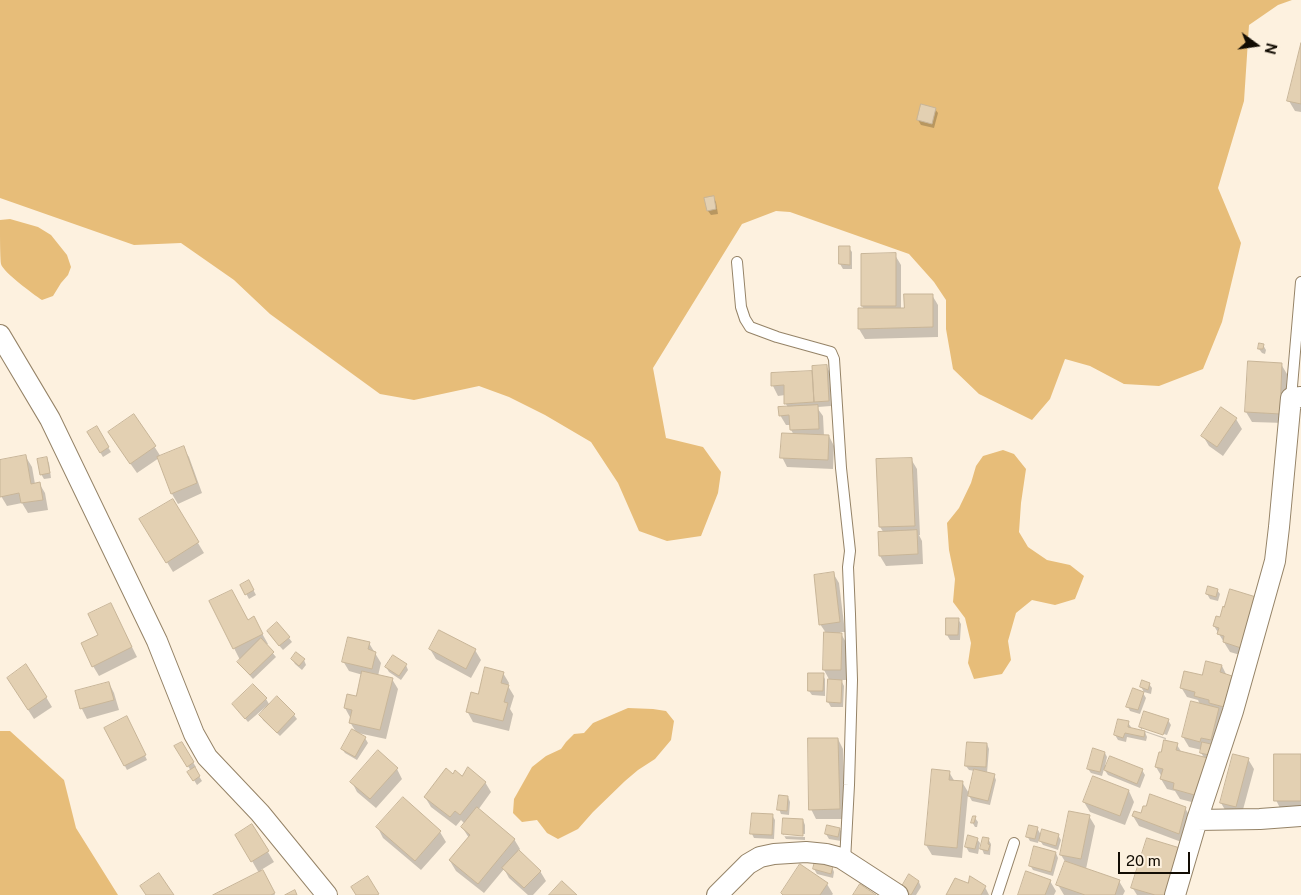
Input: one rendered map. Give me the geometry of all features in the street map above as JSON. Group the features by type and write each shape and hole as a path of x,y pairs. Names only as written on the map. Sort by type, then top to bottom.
{"street":[{"path":"0,335 50,419 157,641 194,734 207,757 260,813 327,895"},
{"path":"1175,895 1197,820 1233,711 1274,562 1296,398"},
{"path":"1197,820 1301,816"},
{"path":"716,895 748,864 760,857 806,852 826,854 845,861 898,895"}],"lane":[{"path":"737,262 741,307 750,327 777,337 831,352 834,359 841,468 850,551 848,567 852,680 845,861"},
{"path":"1296,398 1301,282"},
{"path":"997,895 1014,843"}],"shaded area":[{"path":"0,0 1292,0 1278,5 1249,25 1244,101 1218,188 1241,243 1222,322 1203,369 1159,386 1124,384 1090,366 1065,359 1050,399 1032,420 979,394 953,369 946,329 946,300 934,282 909,254 790,212 776,211 742,224 653,368 666,438 703,447 721,472 718,493 701,536 667,541 639,531 618,483 591,442 545,415 509,397 479,386 414,400 380,394 270,314 234,280 181,243 134,245 0,198"},
{"path":"10,219 38,227 51,235 67,255 71,267 68,275 53,296 42,300 3,268 1,264 0,220"},
{"path":"1003,450 1014,454 1026,469 1019,532 1028,547 1047,560 1070,565 1084,576 1075,599 1055,605 1032,600 1016,613 1008,641 1011,660 1002,674 974,679 968,663 971,643 965,618 953,602 955,579 949,550 947,523 959,508 971,483 976,466 983,456"},
{"path":"628,708 666,711 674,721 671,740 655,759 625,781 578,829 558,839 547,833 537,820 522,822 513,813 514,799 532,767 546,756 561,749 574,734 584,733 593,723"},
{"path":"0,731 10,731 64,780 76,828 118,895 0,895"}],"building":[{"path":"1301,43 1301,104 1287,101"},
{"path":"921,104 936,108 932,124 917,120"},
{"path":"714,196 716,209 707,211 704,198"},
{"path":"839,246 850,246 850,265 839,264"},
{"path":"896,253 896,306 861,306 861,254"},
{"path":"904,294 933,294 933,327 858,329 858,308 904,308"},
{"path":"1259,343 1264,344 1263,349 1258,349"},
{"path":"1248,361 1282,363 1280,414 1245,412"},
{"path":"827,365 829,401 814,402 812,366"},
{"path":"812,371 814,402 784,404 784,385 771,386 771,373"},
{"path":"818,405 819,429 790,430 789,415 779,416 778,407"},
{"path":"1221,407 1237,418 1217,447 1201,436"},
{"path":"134,414 156,446 130,464 108,432"},
{"path":"97,426 109,447 100,453 87,432"},
{"path":"782,433 829,435 828,460 780,458"},
{"path":"184,446 197,483 171,494 157,457"},
{"path":"26,455 31,484 40,482 43,500 21,503 19,493 0,497 0,460"},
{"path":"47,457 50,473 40,475 37,459"},
{"path":"912,458 915,526 879,527 876,459"},
{"path":"173,499 199,542 166,563 139,519"},
{"path":"917,530 918,554 879,556 878,532"},
{"path":"834,572 840,622 819,625 814,575"},
{"path":"249,580 254,590 245,595 240,585"},
{"path":"1208,586 1218,589 1216,597 1206,594"},
{"path":"1230,589 1256,597 1241,648 1223,642 1224,636 1217,634 1219,628 1213,626 1216,616 1220,617"},
{"path":"232,590 248,620 254,616 263,634 233,649 209,601"},
{"path":"111,603 132,647 92,667 81,643 98,635 88,614"},
{"path":"946,618 959,618 958,635 946,635"},
{"path":"277,622 290,637 279,646 267,631"},
{"path":"439,630 476,649 466,669 429,649"},
{"path":"824,632 842,633 841,670 823,670"},
{"path":"348,637 370,642 368,649 376,652 372,669 342,662"},
{"path":"261,638 274,652 250,675 237,662"},
{"path":"296,652 305,659 299,666 291,659"},
{"path":"393,655 407,664 399,676 385,667"},
{"path":"1206,661 1222,665 1220,672 1232,676 1224,707 1194,696 1195,692 1180,688 1184,671 1202,675"},
{"path":"26,664 47,697 28,710 7,678"},
{"path":"485,667 504,672 501,683 509,685 504,702 508,703 503,721 466,712 471,692 478,694"},
{"path":"362,671 393,678 380,730 349,723 352,710 344,708 347,694 356,696"},
{"path":"808,673 824,673 823,691 808,691"},
{"path":"828,679 842,680 841,703 827,702"},
{"path":"1142,680 1150,683 1148,690 1140,687"},
{"path":"109,682 114,700 80,709 75,691"},
{"path":"253,684 267,698 245,719 232,704"},
{"path":"1133,688 1144,692 1138,710 1126,707"},
{"path":"277,696 295,714 277,733 259,715"},
{"path":"1191,701 1219,708 1211,740 1201,738 1200,742 1182,737"},
{"path":"1144,711 1169,719 1163,735 1139,727"},
{"path":"127,716 146,755 124,766 104,728"},
{"path":"1118,719 1129,721 1128,727 1145,731 1144,737 1125,733 1123,738 1114,735"},
{"path":"352,729 366,737 355,757 341,749"},
{"path":"808,738 838,738 840,809 809,810"},
{"path":"1164,740 1178,743 1176,750 1208,758 1198,796 1173,789 1174,783 1160,779 1163,769 1155,767"},
{"path":"182,742 194,762 187,767 174,746"},
{"path":"967,742 987,743 986,767 965,766"},
{"path":"1202,742 1211,744 1209,755 1200,753"},
{"path":"1093,748 1105,752 1100,772 1087,769"},
{"path":"378,750 398,768 370,799 350,782"},
{"path":"1233,754 1249,758 1236,807 1220,803"},
{"path":"1274,754 1301,754 1301,801 1274,801"},
{"path":"1110,756 1143,769 1137,784 1104,770"},
{"path":"195,767 200,776 193,781 187,772"},
{"path":"468,767 486,782 460,815 455,811 450,817 424,797 446,768 453,774 455,770 462,776"},
{"path":"932,769 950,771 949,780 963,781 957,848 925,845"},
{"path":"974,769 995,774 988,801 968,796"},
{"path":"1093,776 1129,790 1120,816 1083,802"},
{"path":"1150,794 1186,807 1179,834 1132,816 1134,811 1141,813 1143,806 1146,806"},
{"path":"779,795 788,796 787,811 777,810"},
{"path":"403,797 441,831 415,861 376,827"},
{"path":"477,807 515,839 478,884 449,860 470,835 461,827"},
{"path":"1069,811 1090,815 1081,859 1060,855"},
{"path":"752,813 773,814 772,835 750,834"},
{"path":"973,816 976,816 974,823 971,823"},
{"path":"783,818 803,819 803,836 782,834"},
{"path":"252,824 269,851 251,862 235,835"},
{"path":"827,825 840,828 838,837 825,834"},
{"path":"1029,825 1038,827 1035,839 1026,837"},
{"path":"1042,829 1059,834 1056,846 1039,841"},
{"path":"968,835 978,838 975,849 965,847"},
{"path":"983,837 989,838 988,844 990,845 988,851 980,849"},
{"path":"1147,838 1180,848 1165,895 1155,895 1131,888"},
{"path":"1034,846 1056,852 1051,872 1029,866"},
{"path":"519,850 541,871 524,888 502,868"},
{"path":"815,861 833,866 831,874 813,869"},
{"path":"1065,861 1120,880 1115,895 1085,895 1056,885"},
{"path":"800,864 828,883 820,895 783,895 781,893"},
{"path":"263,870 275,893 271,895 213,895"},
{"path":"1026,871 1051,880 1045,895 1018,895"},
{"path":"159,873 174,895 146,895 140,886"},
{"path":"909,874 919,881 911,895 901,888"},
{"path":"368,876 379,894 356,895 351,887"},
{"path":"970,876 986,886 981,895 946,895 955,878 968,883"},
{"path":"562,881 577,895 549,895"},
{"path":"860,884 876,895 853,895"},
{"path":"295,890 297,895 285,895"}]}
